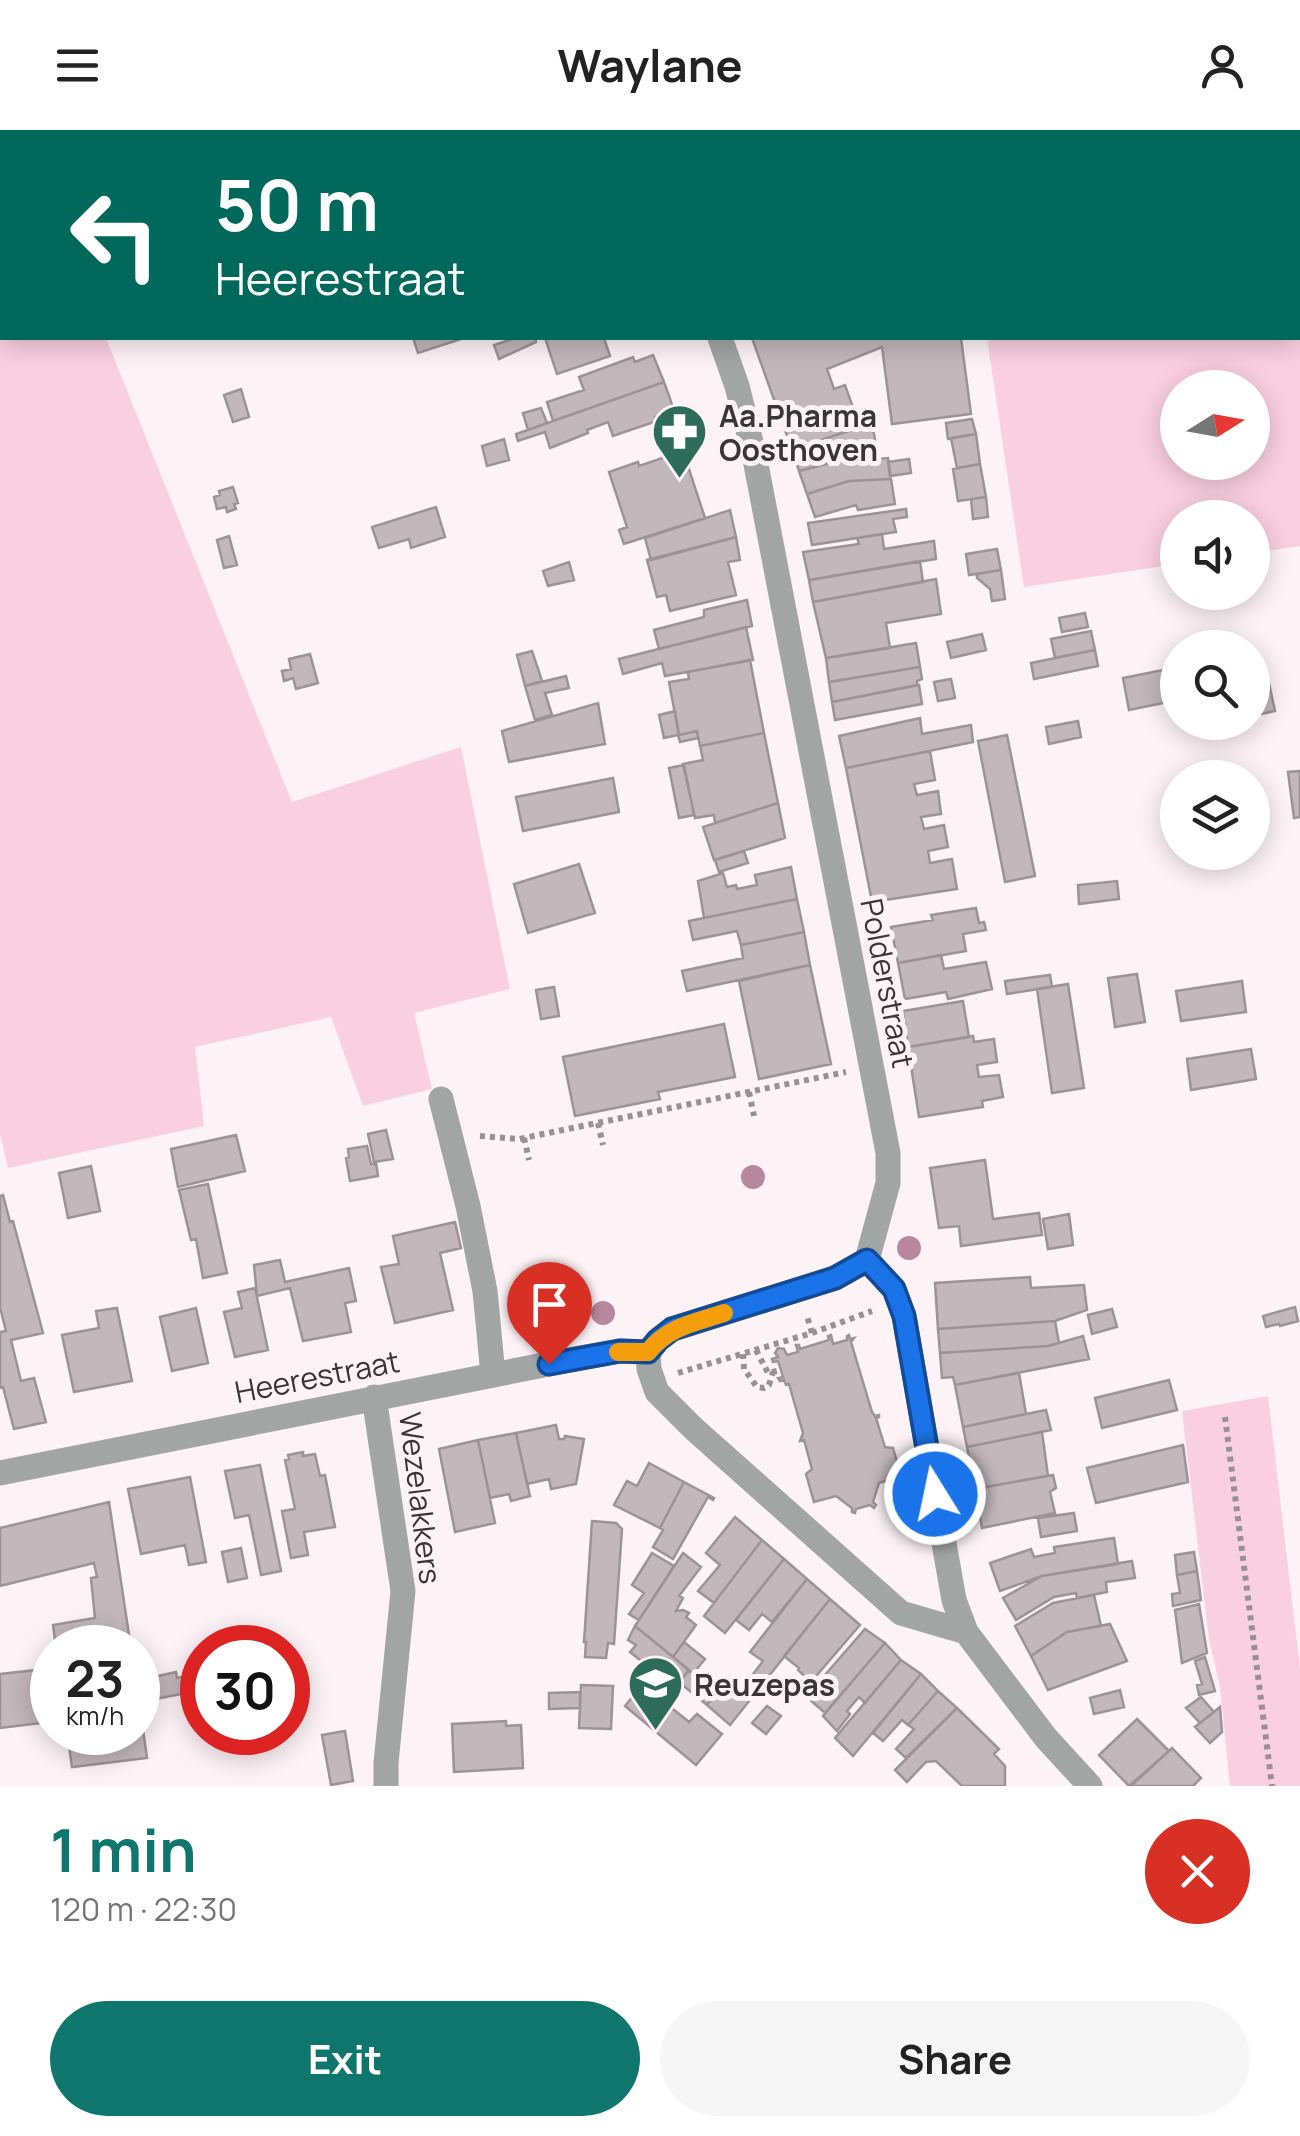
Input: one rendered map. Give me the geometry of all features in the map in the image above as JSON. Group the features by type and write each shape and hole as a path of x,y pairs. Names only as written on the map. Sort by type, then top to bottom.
{"street":[{"name":"Polderstraat","path":"721,340 738,386 754,454 888,1153 888,1183 867,1260"},
{"path":"441,1098 485,1291 492,1375"},
{"path":"966,1632 901,1613 694,1429 657,1392 648,1370 648,1352 658,1340 672,1329 835,1278 867,1260 894,1289 904,1316 954,1600 966,1632 1046,1738 1090,1786"},
{"name":"Heerestraat","path":"0,1473 620,1351 648,1352"},
{"name":"Wezelakkers","path":"374,1397 402,1591 386,1786"}],"path":[{"path":"449,1134 524,1138 872,1067"},
{"path":"750,1092 754,1116"},
{"path":"598,1123 603,1145"},
{"path":"524,1138 529,1160"},
{"path":"799,1290 812,1333"},
{"path":"654,1383 898,1302"},
{"path":"743,1354 744,1369 757,1387 764,1388 777,1371 768,1374 756,1350"},
{"path":"1225,1417 1272,1786"}],"shaded area":[{"path":"0,340 107,340 292,802 461,747 510,989 414,1013 432,1089 363,1106 331,1017 195,1047 204,1126 8,1168 0,1134"},
{"path":"987,340 1300,340 1300,546 1270,550 1270,500 1160,500 1160,567 1024,587"},
{"path":"1268,1396 1300,1669 1300,1786 1230,1786 1182,1411"}],"building":[{"path":"414,340 458,340 418,353"},
{"path":"510,340 536,342 499,359 494,345"},
{"path":"546,340 605,340 610,356 557,374"},
{"path":"753,340 961,340 971,414 892,424 882,347 827,369 834,389 845,385 860,427 792,450"},
{"path":"653,355 664,382 553,421 547,402 584,390 579,377 633,357 635,362"},
{"path":"664,382 674,410 655,417 657,421 613,436 608,422 550,448 545,432 518,441 516,434"},
{"path":"241,389 249,417 233,422 224,395"},
{"path":"541,408 547,423 528,430 523,413"},
{"path":"972,419 976,434 948,439 946,423"},
{"path":"872,423 877,451 799,471 792,450"},
{"path":"976,434 980,464 957,468 951,438"},
{"path":"504,439 509,460 487,466 482,446"},
{"path":"683,451 705,518 624,544 619,530 627,527 609,472"},
{"path":"877,451 877,459 888,458 891,479 849,481 807,494 799,471"},
{"path":"909,459 911,473 890,476 888,462"},
{"path":"980,464 986,497 958,501 953,469"},
{"path":"891,479 895,504 858,510 856,505 815,517 807,494 849,481"},
{"path":"233,487 236,509 217,509 214,497"},
{"path":"986,497 988,517 973,519 971,499"},
{"path":"436,507 445,537 411,548 409,539 379,548 372,527"},
{"path":"906,509 907,517 893,519 896,532 812,545 808,523"},
{"path":"730,510 736,537 651,560 645,538"},
{"path":"882,534 884,549 934,541 936,559 809,580 803,552 859,544 857,538"},
{"path":"229,536 237,565 224,568 217,540"},
{"path":"736,537 740,560 728,562 736,595 670,611 666,595 657,597 647,560"},
{"path":"997,549 1001,570 969,575 966,554"},
{"path":"920,561 923,582 813,602 809,580"},
{"path":"569,562 574,580 548,586 543,571"},
{"path":"1001,570 1005,599 992,601 990,589 977,574"},
{"path":"936,579 941,614 886,623 890,648 826,658 813,602"},
{"path":"747,600 752,626 659,649 654,630 704,617 704,610"},
{"path":"1085,613 1088,627 1062,632 1059,618"},
{"path":"746,627 753,660 665,676 662,663 623,674 619,659"},
{"path":"1091,631 1095,650 1055,658 1051,639"},
{"path":"982,634 986,650 951,658 947,642"},
{"path":"916,643 920,667 829,682 826,658"},
{"path":"1095,650 1098,666 1034,679 1031,663"},
{"path":"532,651 542,681 525,686 517,655"},
{"path":"310,654 318,683 296,689 293,678 284,681 282,671 291,669 289,659"},
{"path":"750,660 764,733 700,746 697,731 679,735 669,682 689,679 688,672"},
{"path":"920,667 922,679 917,685 832,702 829,682"},
{"path":"1160,671 1160,704 1129,710 1123,678"},
{"path":"566,676 569,688 545,693 552,715 535,720 525,686"},
{"path":"951,679 955,698 938,701 934,682"},
{"path":"919,685 922,704 835,720 832,702"},
{"path":"598,703 605,744 509,762 502,731"},
{"path":"675,711 679,735 697,731 698,738 680,742 678,735 664,738 659,715"},
{"path":"920,718 922,734 971,725 973,742 846,768 839,736"},
{"path":"1078,721 1081,737 1049,744 1046,727"},
{"path":"764,733 778,803 715,823 714,815 695,818 683,764 703,760 700,746"},
{"path":"1007,735 1035,876 1005,882 978,741"},
{"path":"930,751 935,780 914,784 917,795 938,791 941,814 921,817 924,829 944,825 948,847 928,851 930,863 952,859 957,889 872,902 846,768"},
{"path":"684,765 694,815 679,818 669,768"},
{"path":"1300,771 1300,817 1294,818 1288,772"},
{"path":"613,778 619,812 523,831 516,797"},
{"path":"778,803 785,838 714,860 703,827"},
{"path":"744,851 748,863 719,872 715,860"},
{"path":"579,864 595,913 528,933 514,884"},
{"path":"791,867 797,899 704,918 698,881 723,873 727,887 736,885 737,889 757,885 755,875"},
{"path":"1117,881 1119,899 1079,904 1078,885"},
{"path":"797,899 804,932 741,945 737,931 693,940 689,921"},
{"path":"976,908 979,923 984,922 986,930 963,934 966,951 898,963 891,927"},
{"path":"804,932 810,965 687,991 682,971 743,958 741,945"},
{"path":"941,955 944,969 986,962 992,989 948,999 946,992 905,999 898,963"},
{"path":"810,965 831,1064 759,1079 739,981"},
{"path":"1137,974 1145,1022 1115,1027 1108,978"},
{"path":"1050,975 1052,987 1007,994 1005,981"},
{"path":"1242,981 1246,1012 1181,1021 1176,991"},
{"path":"1068,984 1084,1088 1052,1093 1037,989"},
{"path":"554,987 559,1016 541,1019 536,990"},
{"path":"963,1001 969,1037 908,1047 903,1011"},
{"path":"724,1024 735,1077 658,1092 660,1099 575,1116 563,1057"},
{"path":"973,1036 974,1042 994,1039 997,1062 977,1065 979,1077 999,1075 1003,1097 982,1101 983,1107 919,1117 908,1047"},
{"path":"1251,1049 1256,1079 1191,1090 1187,1059"},
{"path":"386,1130 393,1159 374,1162 368,1134"},
{"path":"236,1135 245,1171 178,1187 171,1149"},
{"path":"367,1146 378,1176 350,1181 348,1149"},
{"path":"985,1160 993,1219 1039,1213 1042,1235 961,1246 959,1226 939,1228 930,1168"},
{"path":"91,1166 100,1211 68,1218 59,1173"},
{"path":"208,1184 227,1273 203,1278 196,1239 191,1240 179,1190"},
{"path":"3,1195 43,1333 11,1340 21,1381 34,1378 46,1422 14,1429 3,1387 0,1388 0,1332 6,1331 0,1307"},
{"path":"1069,1214 1073,1245 1048,1249 1043,1219"},
{"path":"455,1222 461,1248 440,1253 453,1310 395,1323 381,1267 399,1264 393,1236"},
{"path":"280,1260 285,1282 349,1268 356,1301 345,1303 351,1332 303,1341 290,1288 257,1296 254,1265"},
{"path":"1030,1277 1031,1288 1084,1285 1087,1310 1055,1321 938,1329 935,1283"},
{"path":"255,1288 268,1350 235,1357 224,1312 242,1308 238,1292"},
{"path":"1295,1307 1298,1321 1266,1327 1263,1316"},
{"path":"117,1308 132,1381 74,1392 62,1335 99,1328 96,1311"},
{"path":"196,1308 208,1363 172,1371 160,1317"},
{"path":"1112,1309 1117,1327 1092,1334 1088,1315"},
{"path":"1055,1321 1059,1343 940,1353 938,1329"},
{"path":"831,1335 833,1344 847,1340 849,1335 854,1338 851,1342 872,1412 879,1415 876,1418 885,1447 893,1448 901,1476 879,1483 874,1508 870,1505 856,1509 855,1513 836,1496 814,1502 806,1474 812,1469 804,1440 800,1441 803,1433 789,1384 780,1381 778,1378 783,1377 778,1361 772,1359 778,1357 778,1348 787,1355 798,1352 796,1345 800,1349 829,1340"},
{"path":"1083,1336 1089,1359 955,1385 953,1377 942,1378 940,1353 1048,1346"},
{"path":"1019,1373 1026,1414 963,1427 955,1385"},
{"path":"1169,1380 1177,1410 1102,1428 1095,1398"},
{"path":"1046,1410 1051,1430 967,1447 963,1427"},
{"path":"556,1425 559,1439 584,1439 576,1484 551,1489 549,1479 527,1484 516,1433"},
{"path":"1042,1432 1048,1476 975,1489 967,1447"},
{"path":"516,1433 530,1496 511,1501 509,1494 490,1498 478,1440"},
{"path":"478,1440 495,1523 455,1532 439,1449"},
{"path":"1183,1445 1188,1482 1096,1503 1087,1468"},
{"path":"303,1452 303,1456 315,1454 320,1476 325,1475 335,1527 304,1532 308,1555 291,1558 282,1511 295,1509 285,1460 288,1455"},
{"path":"649,1463 684,1482 660,1528 614,1505 627,1481 637,1486"},
{"path":"260,1465 281,1571 261,1575 249,1515 235,1518 225,1471"},
{"path":"1053,1475 1056,1488 1050,1492 1055,1513 982,1528 975,1489"},
{"path":"190,1477 206,1562 189,1565 185,1545 141,1554 128,1489"},
{"path":"684,1482 714,1498 708,1497 673,1559 653,1547"},
{"path":"109,1502 128,1625 53,1625 95,1618 91,1578 97,1577 94,1563 0,1586 0,1528"},
{"path":"1074,1513 1077,1531 1041,1537 1038,1518"},
{"path":"735,1517 762,1540 714,1603 698,1591 720,1565 706,1553"},
{"path":"592,1521 616,1523 622,1529 614,1644 608,1643 606,1658 585,1657"},
{"path":"1114,1538 1118,1564 1042,1576 1000,1591 990,1563 1031,1549 1034,1557 1055,1553 1054,1547"},
{"path":"762,1540 784,1559 725,1633 704,1616"},
{"path":"241,1548 247,1578 228,1582 222,1552"},
{"path":"1194,1552 1197,1571 1177,1575 1175,1555"},
{"path":"652,1553 674,1566 639,1620 629,1614 644,1593 632,1585"},
{"path":"683,1553 701,1567 679,1596 683,1598 676,1611 689,1613 686,1617 696,1625 673,1657 635,1626"},
{"path":"784,1559 807,1579 772,1622 762,1614 749,1630 736,1620"},
{"path":"1132,1561 1135,1578 1106,1582 1107,1592 1077,1598 1076,1593 1054,1597 1016,1620 1003,1598 1042,1576"},
{"path":"1197,1571 1201,1600 1173,1606 1172,1594 1180,1593 1177,1575"},
{"path":"807,1579 830,1599 730,1725 707,1705 724,1683 738,1694 763,1661 750,1652"},
{"path":"1094,1595 1101,1626 1067,1632 1031,1656 1015,1626 1053,1603"},
{"path":"830,1599 860,1625 811,1682 784,1656"},
{"path":"1199,1604 1207,1653 1182,1663 1175,1610"},
{"path":"1110,1624 1127,1661 1048,1690 1031,1656 1067,1632"},
{"path":"635,1626 689,1670 675,1688 630,1652 636,1645 628,1640"},
{"path":"865,1629 885,1643 825,1713 809,1699 811,1691"},
{"path":"684,1642 705,1659 693,1674 673,1657"},
{"path":"885,1643 901,1660 865,1703 859,1697 837,1731 823,1716"},
{"path":"1205,1657 1215,1691 1199,1695 1197,1685 1202,1684 1195,1661"},
{"path":"901,1660 921,1674 853,1756 835,1738"},
{"path":"689,1670 713,1690 720,1682 723,1685 707,1705 679,1682"},
{"path":"30,1671 30,1724 0,1728 0,1674"},
{"path":"176,1672 180,1677 180,1694 160,1698 160,1676"},
{"path":"921,1674 938,1691 908,1725 902,1720 883,1741 873,1733"},
{"path":"647,1679 659,1689 663,1685 676,1694 668,1705 689,1722 697,1714 722,1734 696,1765 625,1706"},
{"path":"581,1685 613,1686 611,1729 579,1728"},
{"path":"1120,1690 1124,1707 1094,1714 1090,1698"},
{"path":"938,1691 957,1708 906,1758 896,1749 914,1729 908,1725"},
{"path":"580,1692 580,1708 549,1709 549,1693"},
{"path":"1201,1697 1214,1712 1200,1723 1186,1708"},
{"path":"767,1706 781,1716 766,1734 752,1723"},
{"path":"1220,1707 1222,1732 1210,1743 1195,1727"},
{"path":"957,1708 999,1749 994,1754 1005,1766 1005,1786 962,1786 936,1761 926,1762 907,1782 895,1770"},
{"path":"1137,1719 1169,1751 1129,1786 1099,1755"},
{"path":"506,1721 506,1726 521,1725 523,1768 454,1772 452,1724"},
{"path":"345,1731 353,1781 331,1785 322,1735"},
{"path":"1172,1748 1201,1778 1193,1786 1131,1786"},
{"path":"70,1755 147,1758 72,1767"}],"slow traffic":[{"path":"618,1352 648,1352 672,1329 724,1313"}],"place":[{"name":"Aa.Pharma Oosthoven","path":"680,481"},
{"name":"Reuzepas","path":"655,1733"}],"route":[{"path":"549,1364 620,1351 648,1352 672,1329 835,1278 867,1260 894,1289 904,1316 935,1494"}]}
